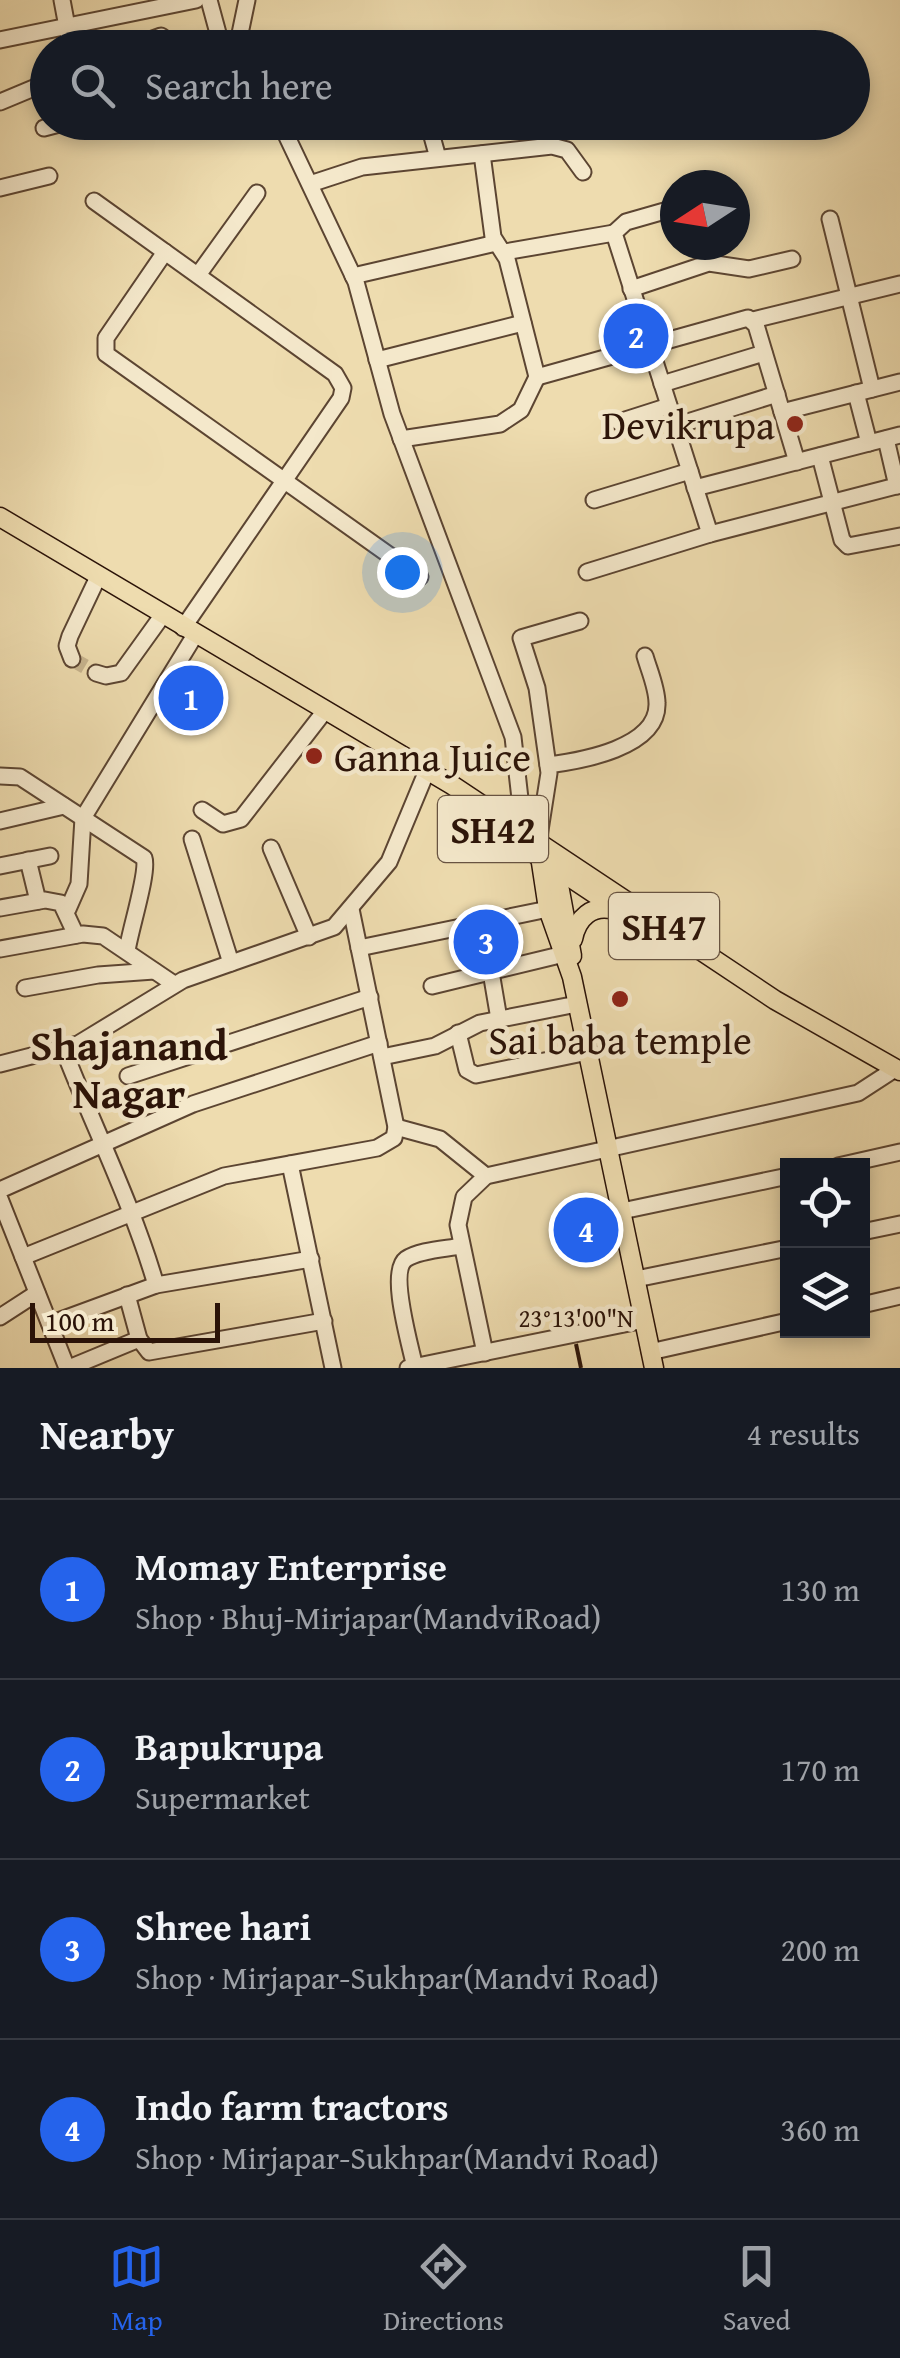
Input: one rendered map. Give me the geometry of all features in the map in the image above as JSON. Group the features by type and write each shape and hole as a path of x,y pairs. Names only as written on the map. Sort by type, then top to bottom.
{"main road":[{"name":"SH42","path":"0,517 431,776 539,847 557,872 577,1004 652,1360"},
{"name":"SH42","path":"431,776 447,796 539,847"},
{"name":"SH42","path":"539,847 548,909 568,951"},
{"name":"SH47","path":"539,847 776,1000"},
{"name":"SH47","path":"557,872 898,1070"},
{"path":"568,951 576,925 583,917 594,909 620,911"}],"street":[{"path":"62,0 68,30"},
{"path":"48,30 145,5 196,0"},
{"path":"209,0 217,30"},
{"path":"240,30 247,0"},
{"path":"145,5 150,30"},
{"path":"0,40 30,34"},
{"path":"0,102 30,90"},
{"path":"289,140 353,276 401,439 513,737 539,847"},
{"path":"433,140 438,158"},
{"path":"310,184 362,167 561,147 582,172"},
{"path":"401,439 500,424 521,410 536,377 500,248 482,154"},
{"path":"0,188 49,176"},
{"path":"198,276 257,192"},
{"path":"68,910 78,884 83,818 189,632 284,480 341,398 341,382 94,201"},
{"path":"353,276 500,248 614,233 626,222 660,212"},
{"path":"587,572 710,534 898,486 885,439 864,391 850,296 830,219"},
{"path":"614,233 710,534"},
{"path":"165,252 106,338 106,354 420,578"},
{"path":"631,289 709,263 748,268 792,259"},
{"path":"536,377 734,318 753,320 900,284"},
{"path":"753,320 797,462"},
{"path":"376,360 523,324"},
{"path":"662,384 764,353"},
{"path":"782,412 900,382"},
{"path":"675,426 777,394"},
{"path":"619,422 669,406"},
{"path":"695,488 885,439"},
{"path":"820,456 848,546 900,536"},
{"path":"594,500 690,472"},
{"path":"72,659 67,646 70,636 98,577"},
{"path":"96,673 121,673 162,616"},
{"path":"539,847 548,794 548,764 538,688 521,650 521,638 580,622"},
{"path":"548,764 610,753 649,727 658,702 645,656"},
{"path":"202,810 223,824 241,819 324,712"},
{"path":"0,776 20,777 146,862 127,951"},
{"path":"0,1064 92,1038 174,984 334,927 398,848 431,776"},
{"path":"0,821 64,806"},
{"path":"192,838 231,964"},
{"path":"271,848 310,937"},
{"path":"0,866 50,856"},
{"path":"28,860 38,901"},
{"path":"0,908 38,901 61,903 68,910 76,935"},
{"path":"23,1257 224,1176 387,1145 396,1127 351,909"},
{"path":"360,948 548,909"},
{"path":"0,949 76,935 103,936 174,984"},
{"path":"432,986 568,951"},
{"path":"25,988 98,974 154,971"},
{"path":"491,972 499,1019"},
{"path":"128,1076 370,998"},
{"path":"0,1190 193,1104 380,1050 435,1046 499,1019 577,1004"},
{"path":"458,1034 467,1070 476,1075 588,1052"},
{"path":"63,1048 101,1144 135,1213 156,1285"},
{"path":"485,1352 461,1246 459,1211 464,1197 486,1176 858,1093 898,1070"},
{"path":"396,1127 440,1139 486,1176"},
{"path":"870,1159 900,1152"},
{"path":"290,1164 333,1368"},
{"path":"622,1211 780,1178"},
{"path":"0,1200 68,1368 139,1339"},
{"path":"870,1230 900,1224"},
{"path":"461,1246 408,1257 401,1264 399,1288 412,1368 644,1320"},
{"path":"636,1279 780,1250"},
{"path":"50,1324 156,1285 311,1260"},
{"path":"0,1317 38,1293"},
{"path":"128,1295 143,1348 156,1353 324,1321"},
{"path":"870,1303 900,1296"},
{"path":"652,1360 780,1323"}],"tunnel":[{"path":"72,659 96,673"}],"place":[{"name":"Bapukrupa","path":"636,336"},
{"name":"Devikrupa","path":"795,424"},
{"name":"Momay Enterprise","path":"191,698"},
{"name":"Ganna Juice","path":"314,756"},
{"name":"Shree hari","path":"486,942"},
{"name":"Sai baba temple","path":"620,999"},
{"name":"Indo farm tractors","path":"586,1230"}],"district":[{"name":"Shajanand Nagar","path":"129,1068"}]}
